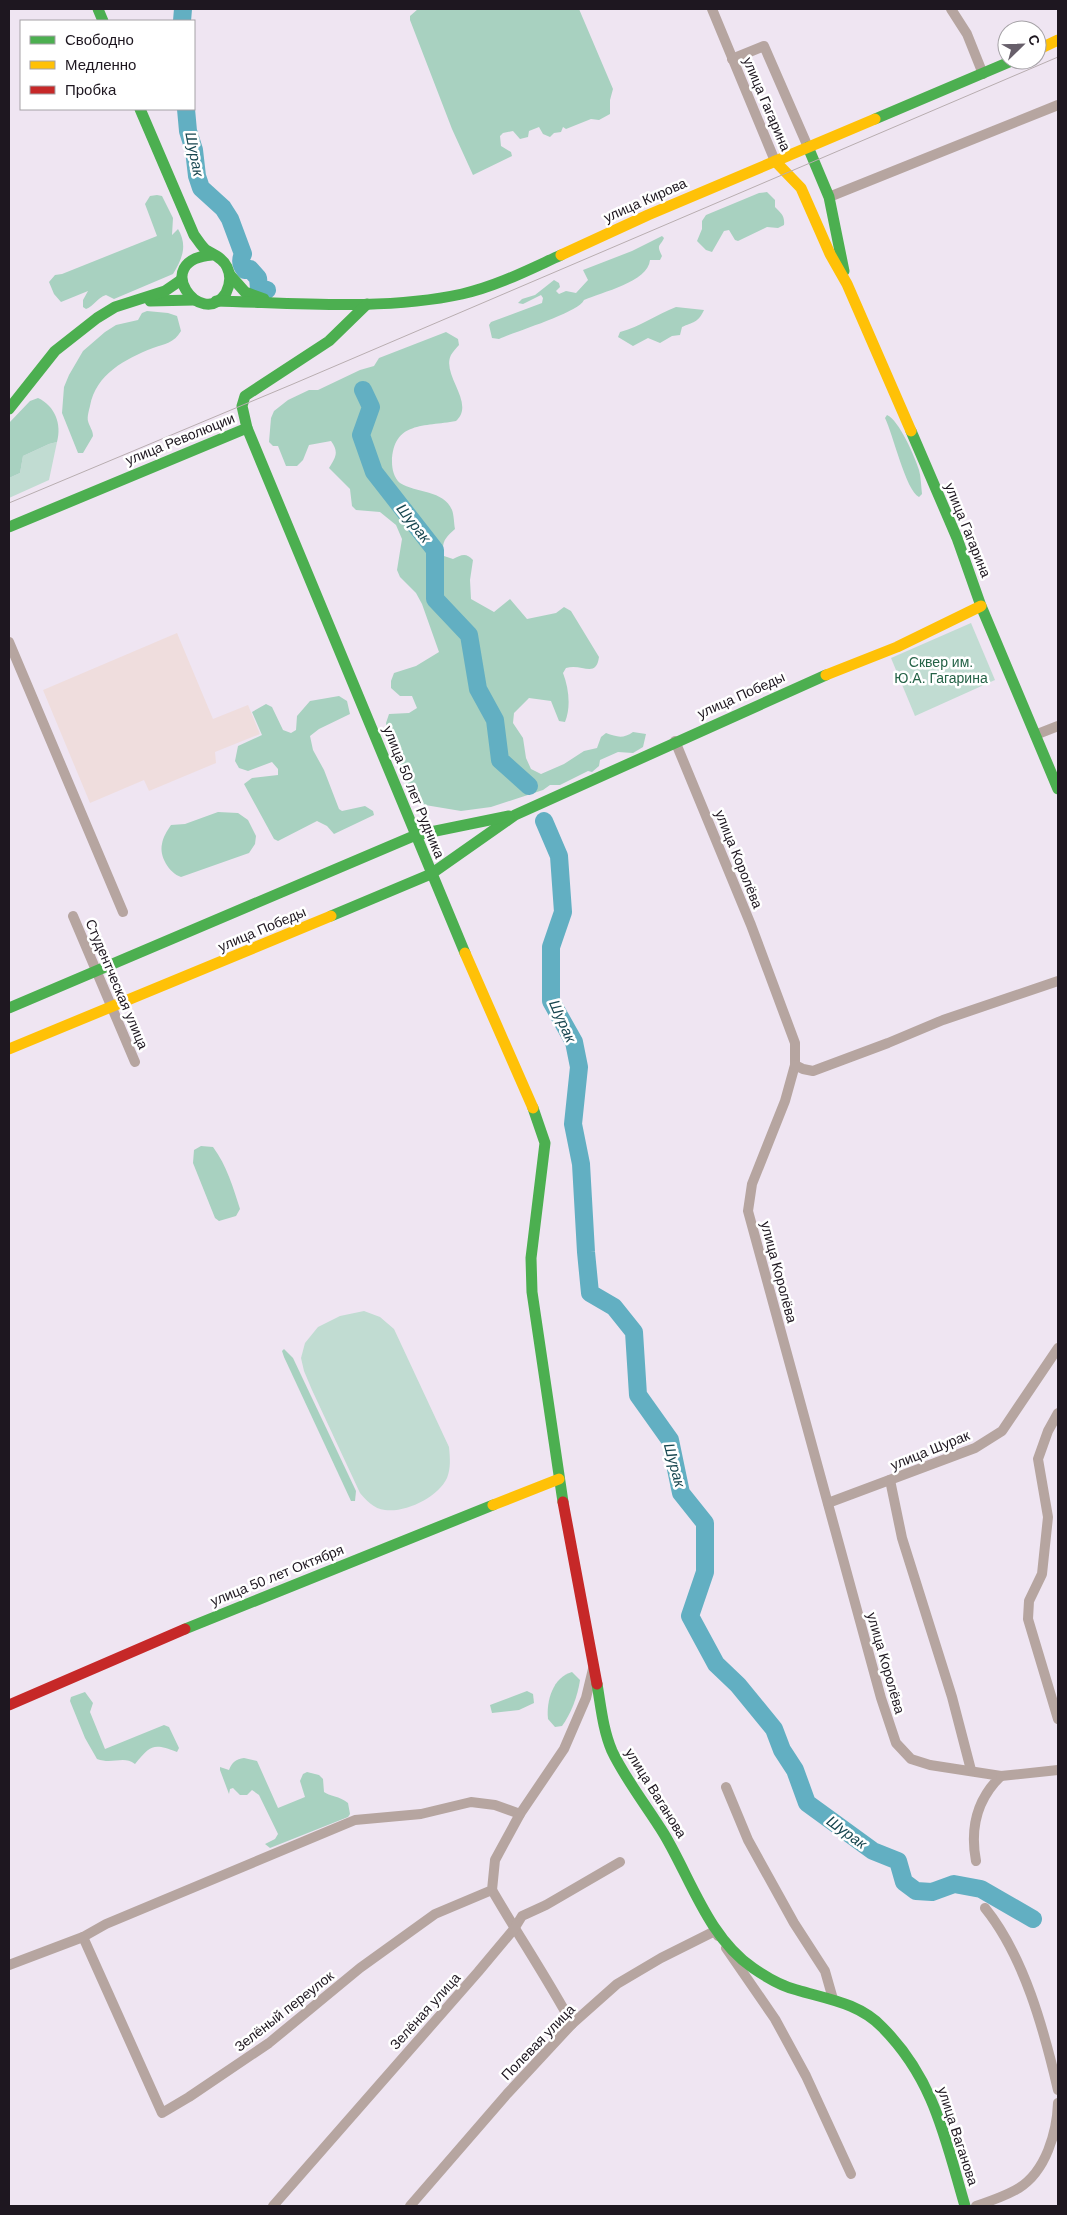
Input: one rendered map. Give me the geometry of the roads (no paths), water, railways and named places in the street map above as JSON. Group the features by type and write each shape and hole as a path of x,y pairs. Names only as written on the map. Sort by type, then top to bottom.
{"street":[{"name":"улица Гагарина","path":"712,9 775,161 801,188 830,254 847,284 957,538 981,606 1058,789"},
{"path":"951,9 966,34 983,74"},
{"name":"улица Гагарина","path":"732,60 764,46 829,197 847,284"},
{"name":"улица Кирова","path":"216,301 274,304 367,304 431,300 497,284 648,215 997,68"},
{"path":"829,197 1058,105"},
{"path":"140,110 194,235 212,255 225,263 230,275 245,292 274,304"},
{"path":"194,235 194,250 190,260 183,269 181,280 184,290 194,300"},
{"path":"190,260 204,254 212,255"},
{"path":"136,301 194,300 204,303 216,301 227,291 230,275"},
{"path":"9,409 54,351 97,318 115,307 165,291 181,280"},
{"name":"улица Революции","path":"9,527 247,428 242,406 245,396 329,341 367,304"},
{"name":"улица 50 лет Рудника","path":"247,428 431,874 541,1127 545,1143 531,1258 532,1292 559,1479"},
{"name":"улица Победы","path":"9,1049 431,874 514,815 805,683 897,647 981,606"},
{"path":"9,642 123,912"},
{"path":"1035,735 1058,726"},
{"name":"улица Королёва","path":"675,741 751,925 795,1043 794,1065 780,1116 765,1148 752,1184 748,1211 881,1698 896,1743 911,1759 930,1765 1001,1776"},
{"name":"улица Победы","path":"9,1008 416,835 514,815"},
{"name":"Студентческая улица","path":"73,916 135,1062"},
{"path":"794,1065 803,1070 813,1071 888,1044 943,1020 1058,981"},
{"name":"улица Шурак","path":"828,1503 975,1448 1002,1431 1058,1348"},
{"path":"1058,1413 1048,1431 1038,1459 1048,1517 1042,1574 1029,1601 1028,1619 1058,1719"},
{"name":"улица Ваганова","path":"559,1479 604,1725 612,1752 665,1836 715,1931 775,2019 806,2076 851,2174"},
{"name":"улица 50 лет Октября","path":"9,1705 233,1609 559,1479"},
{"path":"890,1480 902,1538 952,1697 971,1770"},
{"path":"572,2024 543,1971 514,1929 492,1890 495,1860 520,1814 564,1749 586,1698 594,1663"},
{"path":"976,1861 974,1846 975,1818 990,1786 1001,1776 1058,1770"},
{"path":"726,1787 748,1840 794,1923 825,1971 833,1999"},
{"path":"9,1965 83,1937 106,1924 355,1820 421,1814 471,1802 495,1805 520,1814"},
{"name":"Зелёная улица","path":"273,2206 514,1929 522,1916 546,1905 620,1862"},
{"name":"Зелёный переулок","path":"83,1937 162,2113 269,2043 360,1968 435,1914 492,1890"},
{"path":"985,1908 999,1926 1034,2002 1058,2090"},
{"name":"улица Ваганова","path":"715,1931 751,1967 772,1980 795,1990 833,1999 862,2011 881,2025 915,2066 927,2087 942,2125 965,2206"},
{"name":"Полевая улица","path":"410,2206 507,2094 572,2024 618,1984 661,1958 715,1931"},
{"path":"976,2206 1020,2187 1037,2170 1049,2149 1057,2120 1058,2103"}],"waterway":[{"name":"Шурак","path":"182,20 183,9"},
{"name":"Шурак","path":"186,110 188,131 194,150 197,176 201,188 223,208 230,219 243,254 241,258 243,268 245,270 250,269 258,278 259,288 267,290"},
{"name":"Шурак","path":"363,390 371,407 361,435 374,472 435,550 435,599 469,635 478,689 495,720 500,760 529,786"},
{"name":"Шурак","path":"544,821 559,856 563,912 551,947 551,1001 574,1042 579,1067 573,1124 581,1164 590,1293 614,1307 634,1332 638,1395 670,1440 681,1493 705,1523 705,1572 690,1616 716,1664 738,1685 774,1729 782,1750 795,1770 807,1803 873,1851 898,1861 904,1882 916,1891 932,1892 954,1884 981,1889 1033,1919"}],"tram line":[{"path":"9,503 293,384 1058,57"}],"park label":[{"name":"Сквер им. Ю.А. Гагарина","path":"941,670"}]}
